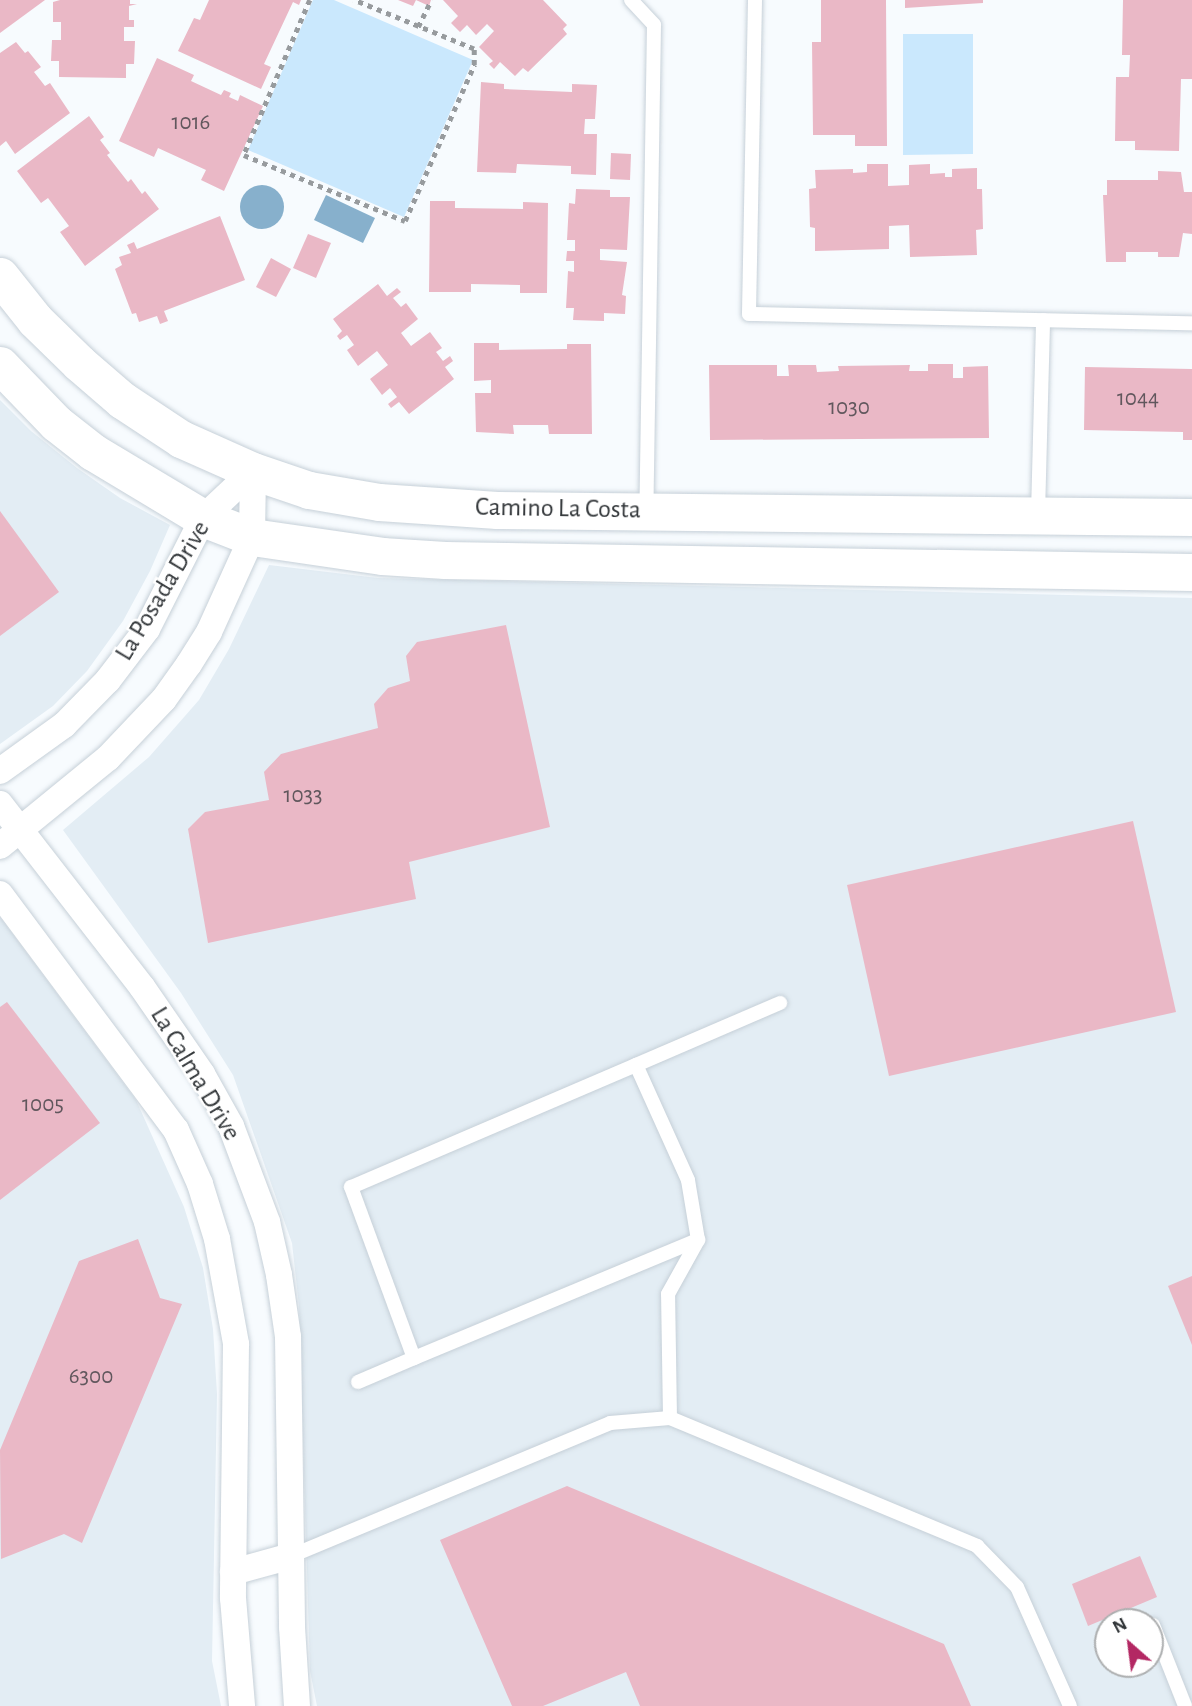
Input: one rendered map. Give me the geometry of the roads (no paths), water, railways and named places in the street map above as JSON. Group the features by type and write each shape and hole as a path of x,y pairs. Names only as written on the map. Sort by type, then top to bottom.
{"street":[{"name":"Camino La Costa","path":"0,276 35,320 122,400 181,439 254,471 309,490 379,502 497,510 1192,517"},
{"name":"Camino La Costa","path":"0,365 56,423 93,452 203,518 252,537 382,556 445,560 1192,572"},
{"name":"La Posada Drive","path":"0,771 64,725 108,680 147,629 203,518 254,471"},
{"name":"La Posada Drive","path":"0,846 22,831 108,758 164,698 209,632 252,537 254,471"},
{"name":"La Calma Drive","path":"0,804 142,987 183,1045 230,1126 254,1184 279,1275 288,1337 291,1556 298,1706"},
{"name":"La Calma Drive","path":"0,894 176,1130 200,1184 217,1240 236,1344 233,1573 242,1706"},
{"path":"233,1573 291,1556"}],"lane":[{"path":"631,0 654,24 646,511"},
{"path":"755,0 750,314 1192,323"},
{"path":"1038,514 1043,320"},
{"path":"414,1358 351,1187 780,1003"},
{"path":"636,1065 688,1180 698,1240 668,1294 670,1418"},
{"path":"358,1382 698,1240"},
{"path":"291,1556 610,1423 670,1418 977,1546 1017,1587 1070,1706"},
{"path":"1164,1653 1185,1706"}]}
